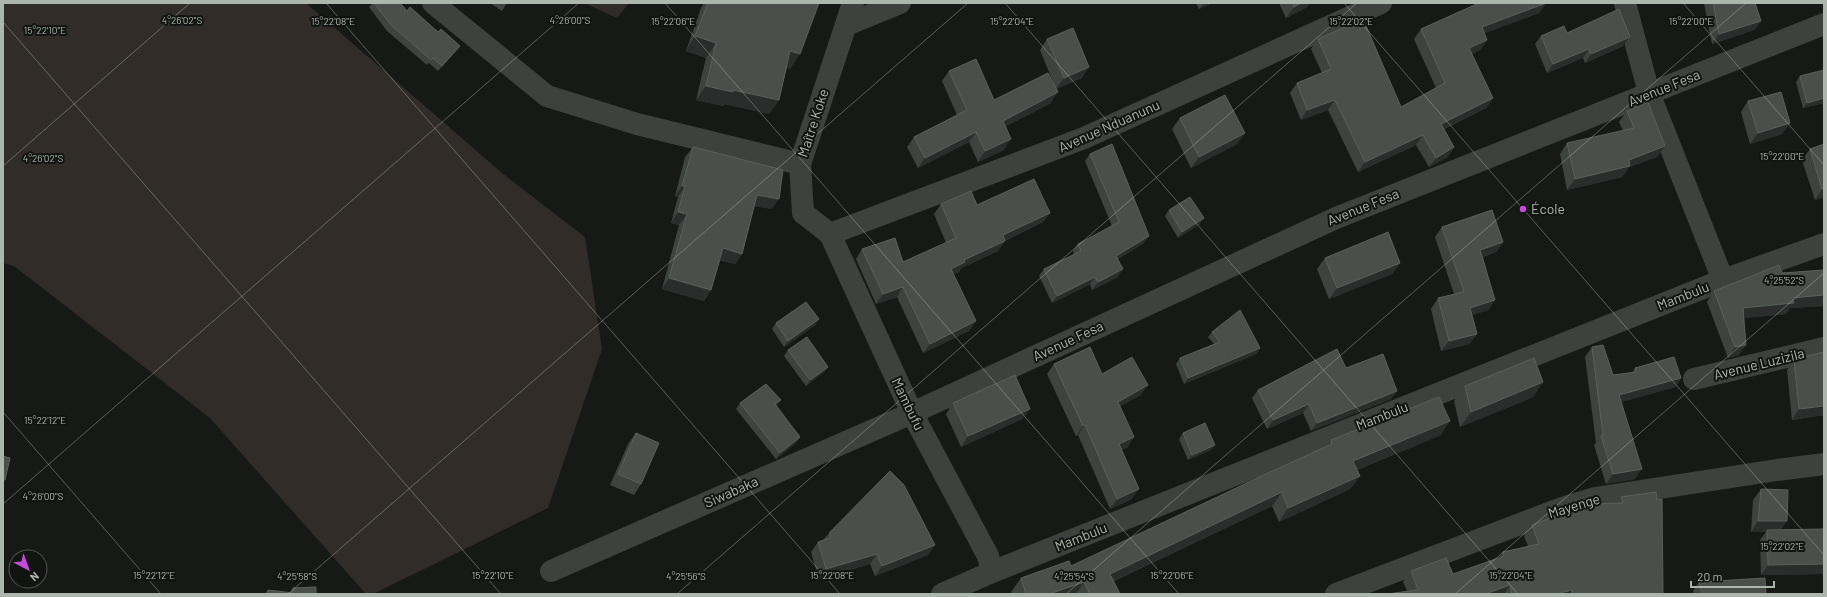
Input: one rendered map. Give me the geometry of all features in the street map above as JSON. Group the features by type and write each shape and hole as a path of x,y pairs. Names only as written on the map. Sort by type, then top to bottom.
{"street":[{"path":"433,3 547,96 636,124 800,164"},
{"name":"Maître Koke","path":"830,234 803,213 800,164 853,3"},
{"path":"846,25 900,3"},
{"name":"Avenue Nduanunu","path":"830,234 1084,138 1381,3"},
{"path":"1625,3 1649,93 1723,280"},
{"name":"Avenue Fesa","path":"912,413 1336,218 1824,24"},
{"name":"Mambufu","path":"830,234 912,413 988,556 992,572"},
{"name":"Mambulu","path":"942,594 992,572 1723,280 1824,244"},
{"name":"Avenue Luzizila","path":"1694,379 1824,348"},
{"name":"Siwabaka","path":"551,571 912,413"},
{"name":"Mayenge","path":"1336,594 1555,511 1595,498 1824,464"}],"shaded area":[{"path":"3,3 306,3 502,173 585,237 602,349 548,508 373,594 366,594 210,418 14,266 3,263"},
{"path":"584,3 629,3 617,18"}],"building":[{"path":"374,3 400,3 407,11 410,7 438,32 441,29 460,46 442,66 433,58 431,60 391,25"},
{"path":"708,3 819,3 800,54 790,51 779,100 706,86 716,43 695,36"},
{"path":"1292,3 1301,3 1294,7"},
{"path":"1479,3 1546,3 1482,27 1487,40 1469,48 1493,98 1441,124 1454,147 1436,158 1423,135 1365,162 1335,100 1307,110 1297,83 1331,69 1318,39 1363,19 1401,107 1445,83 1421,29"},
{"path":"1713,3 1755,3 1761,21 1719,34"},
{"path":"1619,9 1630,37 1591,54 1589,49 1553,64 1541,36 1564,26 1567,33"},
{"path":"1073,28 1089,67 1064,78 1047,39"},
{"path":"976,59 994,100 1048,73 1058,92 1003,121 1011,139 985,151 976,132 925,158 914,137 967,110 949,71"},
{"path":"1824,70 1824,98 1807,103 1800,76"},
{"path":"1781,92 1790,123 1758,133 1748,101"},
{"path":"1225,95 1245,133 1199,157 1180,118"},
{"path":"1648,102 1665,146 1629,160 1630,166 1575,179 1567,143 1634,128 1627,111"},
{"path":"1112,144 1149,236 1116,256 1123,269 1098,282 1095,277 1057,296 1044,269 1081,251 1078,244 1119,222 1090,154"},
{"path":"1824,144 1824,189 1822,189 1810,149"},
{"path":"693,147 783,170 779,199 757,195 742,254 723,248 711,290 669,278 687,214 678,212 685,186 682,186"},
{"path":"1034,179 1050,213 1003,235 1005,241 964,260 965,262 951,269 976,321 930,344 903,287 883,294 862,249 895,238 903,262 956,238 941,204 971,191 977,205"},
{"path":"1190,197 1204,218 1182,232 1169,210"},
{"path":"1492,210 1503,242 1480,250 1495,300 1470,308 1477,334 1449,341 1438,298 1464,292 1442,227"},
{"path":"1388,232 1400,263 1337,288 1325,258"},
{"path":"1779,265 1782,273 1824,270 1824,295 1792,298 1794,303 1743,308 1746,345 1735,347 1714,291"},
{"path":"806,302 819,319 788,341 776,323"},
{"path":"1240,310 1260,348 1188,378 1180,358 1220,342 1212,332"},
{"path":"807,337 828,367 810,380 788,350"},
{"path":"1603,345 1613,375 1636,372 1635,368 1674,357 1681,378 1619,395 1642,469 1613,474 1601,436 1603,435 1592,347"},
{"path":"1090,347 1102,374 1132,357 1148,385 1118,402 1134,437 1119,444 1139,489 1117,499 1085,425 1083,426 1054,364"},
{"path":"1337,349 1346,368 1383,354 1397,391 1317,423 1309,404 1273,420 1258,390"},
{"path":"1824,352 1824,406 1799,409 1794,359"},
{"path":"1534,358 1543,382 1471,412 1465,386"},
{"path":"1015,375 1030,409 968,436 953,403"},
{"path":"766,384 781,400 775,404 800,437 780,453 740,403"},
{"path":"1439,397 1450,421 1353,461 1360,476 1288,508 1282,492 1110,574 1120,594 1090,594 1084,582 1049,594 1026,594 1021,578 1069,561 1071,566 1332,444 1331,440"},
{"path":"1205,423 1215,445 1192,455 1183,433"},
{"path":"636,433 659,443 641,484 618,474"},
{"path":"3,456 10,458 5,480 3,480"},
{"path":"890,471 904,485 935,545 882,566 877,554 826,569 818,542 830,538 830,532"},
{"path":"1761,489 1788,490 1787,521 1758,521"},
{"path":"1656,492 1657,500 1662,499 1663,594 1572,594 1572,590 1556,594 1512,594 1510,585 1485,594 1387,594 1418,590 1411,571 1446,558 1453,574 1504,556 1503,552 1539,544 1532,525 1574,509 1591,504 1623,503 1621,497"},
{"path":"1824,529 1824,564 1768,565 1767,530"},
{"path":"1765,578 1766,594 1702,594 1699,582"},
{"path":"316,587 316,594 267,594 268,590 293,593 293,588"}],"place":[{"name":"École","path":"1523,209"}]}
